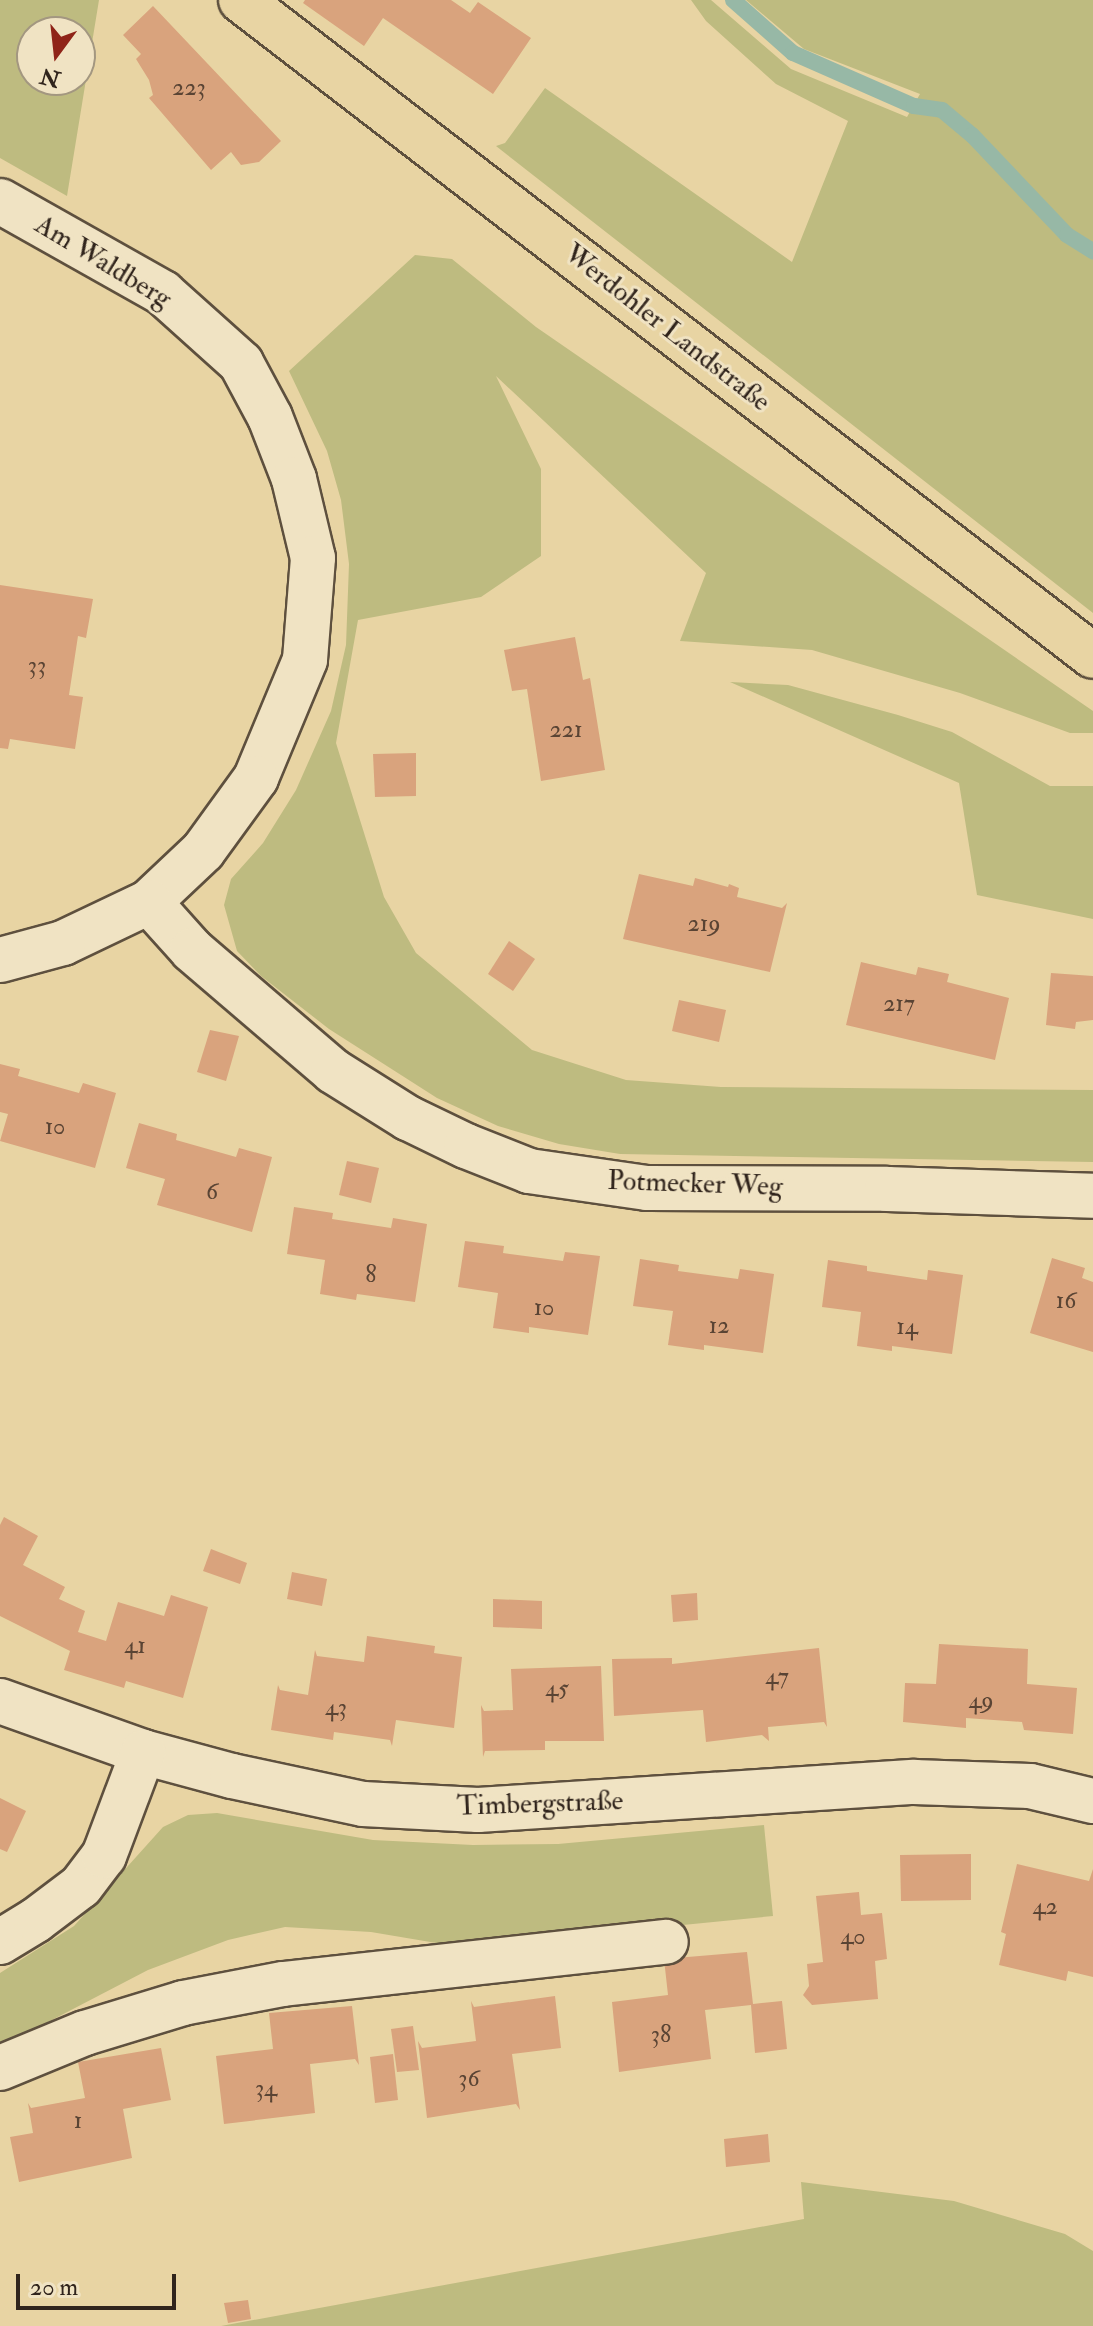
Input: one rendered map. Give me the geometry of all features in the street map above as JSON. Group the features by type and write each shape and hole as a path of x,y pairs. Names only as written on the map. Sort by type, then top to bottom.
{"main road":[{"name":"Werdohler Landstraße","path":"241,0 1093,656"}],"street":[{"name":"Am Waldberg","path":"0,201 163,293 241,363 270,417 294,479 313,558 305,660 256,778 203,851 149,902 63,943 0,960"},
{"name":"Potmecker Weg","path":"149,902 192,950 333,1071 408,1118 529,1171 647,1188 887,1189 1093,1196"},
{"name":"Timbergstraße","path":"0,1701 143,1752 363,1804 478,1810 914,1782 1030,1786 1093,1801"},
{"path":"0,1942 81,1886 104,1856 143,1752"},
{"path":"0,2068 85,2033 183,2003 283,1984 666,1942"}],"shaded area":[{"path":"0,0 99,0 96,18 16,16 16,96 83,96 67,196 0,158"},
{"path":"691,0 711,0 791,69 907,117 920,94 804,49 746,0 1093,0 1093,613 496,146 505,143 545,88 792,262 848,121 776,84 706,21"},
{"path":"415,255 452,259 536,327 1093,711 1093,733 1070,733 960,693 812,650 680,641 706,573 496,376 541,469 541,556 481,597 358,620 336,743 384,897 416,953 532,1050 626,1080 721,1087 1093,1090 1093,1162 620,1154 559,1144 498,1126 437,1098 329,1029 261,976 237,951 224,905 231,879 263,843 296,790 331,711 346,645 349,564 341,500 327,451 289,371"},
{"path":"730,682 788,685 898,715 952,732 1050,786 1093,786 1093,919 977,895 959,783"},
{"path":"217,1813 373,1840 473,1845 558,1844 764,1825 773,1916 460,1947 371,1932 285,1927 228,1940 148,1970 0,2047 0,1973 74,1926 163,1827 188,1815"},
{"path":"801,2182 954,2201 1065,2234 1093,2251 1093,2326 221,2326 804,2219"}],"building":[{"path":"305,0 451,0 470,13 478,2 531,38 493,94 383,18 364,46 303,3"},
{"path":"153,6 281,141 259,162 241,165 231,152 211,170 149,98 153,95 149,80 136,59 141,54 123,35"},
{"path":"0,585 93,599 86,638 78,636 69,695 83,697 75,749 10,739 8,749 0,748"},
{"path":"575,637 583,680 590,678 605,770 541,781 527,689 512,691 504,650"},
{"path":"416,753 416,796 375,797 373,754"},
{"path":"639,874 693,886 695,878 728,887 729,884 739,888 737,897 782,908 787,903 770,972 623,939"},
{"path":"509,941 535,959 513,991 488,974"},
{"path":"861,962 916,975 918,967 949,974 947,982 1009,998 995,1060 846,1025"},
{"path":"1051,973 1093,976 1093,1020 1076,1022 1075,1029 1046,1025"},
{"path":"679,1000 726,1010 719,1042 672,1031"},
{"path":"210,1030 239,1036 226,1081 197,1072"},
{"path":"0,1064 20,1069 18,1076 79,1093 83,1083 116,1093 95,1168 0,1141 8,1114 0,1112"},
{"path":"139,1123 177,1134 176,1140 236,1157 239,1148 272,1157 252,1232 157,1205 165,1179 126,1168"},
{"path":"347,1161 379,1168 371,1203 339,1195"},
{"path":"294,1207 333,1213 332,1219 391,1228 393,1218 427,1224 415,1302 357,1294 356,1300 320,1294 325,1260 287,1254"},
{"path":"465,1241 504,1246 503,1253 563,1261 565,1252 600,1256 588,1335 529,1327 529,1333 493,1328 498,1293 458,1287"},
{"path":"1052,1258 1085,1268 1082,1278 1093,1282 1093,1352 1030,1333"},
{"path":"640,1259 679,1265 678,1271 738,1279 740,1269 774,1274 763,1353 704,1345 704,1350 668,1345 673,1311 633,1306"},
{"path":"828,1260 867,1266 867,1271 927,1280 928,1270 963,1275 952,1354 892,1346 892,1351 857,1346 861,1312 822,1307"},
{"path":"4,1517 38,1536 23,1565 65,1587 59,1599 85,1611 78,1632 106,1641 118,1602 164,1616 171,1595 208,1607 183,1698 126,1681 124,1688 64,1670 70,1651 0,1616 0,1525"},
{"path":"211,1549 247,1563 240,1584 203,1571"},
{"path":"292,1572 327,1579 322,1606 287,1599"},
{"path":"697,1593 698,1620 673,1622 671,1595"},
{"path":"493,1599 542,1601 542,1629 493,1627"},
{"path":"367,1636 435,1646 434,1653 462,1657 454,1728 396,1720 392,1746 390,1740 334,1732 333,1740 271,1730 278,1685 280,1690 308,1695 315,1650 317,1656 364,1662"},
{"path":"939,1644 1028,1649 1027,1684 1077,1688 1073,1734 1024,1730 1022,1722 966,1718 966,1728 903,1722 905,1683 936,1684"},
{"path":"819,1648 827,1727 824,1722 768,1727 769,1741 762,1735 706,1742 703,1710 614,1716 612,1659 672,1658 672,1664"},
{"path":"601,1666 604,1741 545,1741 545,1750 485,1751 483,1757 481,1705 484,1711 513,1710 511,1669"},
{"path":"0,1798 26,1811 7,1852 0,1849"},
{"path":"971,1854 971,1900 901,1901 900,1855"},
{"path":"1017,1864 1089,1881 1093,1869 1093,1977 1068,1971 1066,1981 999,1965 1006,1934 1001,1932"},
{"path":"859,1892 861,1915 882,1913 887,1959 875,1961 878,1999 812,2005 803,1995 809,1986 807,1964 823,1962 816,1896"},
{"path":"747,1952 753,2004 782,2001 787,2049 755,2053 751,2005 705,2010 711,2059 619,2072 612,2002 668,1995 664,1959"},
{"path":"555,1996 561,2048 512,2054 520,2110 516,2104 427,2118 418,2041 422,2048 476,2041 471,2001 474,2007"},
{"path":"352,2006 359,2065 355,2059 310,2064 315,2113 224,2124 216,2056 273,2049 269,2013"},
{"path":"413,2026 419,2070 397,2072 391,2029"},
{"path":"161,2048 171,2100 123,2109 132,2158 19,2182 10,2137 33,2133 28,2103 31,2108 85,2098 78,2062"},
{"path":"393,2054 398,2100 375,2103 370,2057"},
{"path":"768,2134 770,2162 726,2167 724,2139"},
{"path":"248,2300 251,2319 228,2323 224,2303"}],"waterway":[{"path":"733,0 793,53 914,106 942,110 972,135 1067,235 1093,251"}]}
